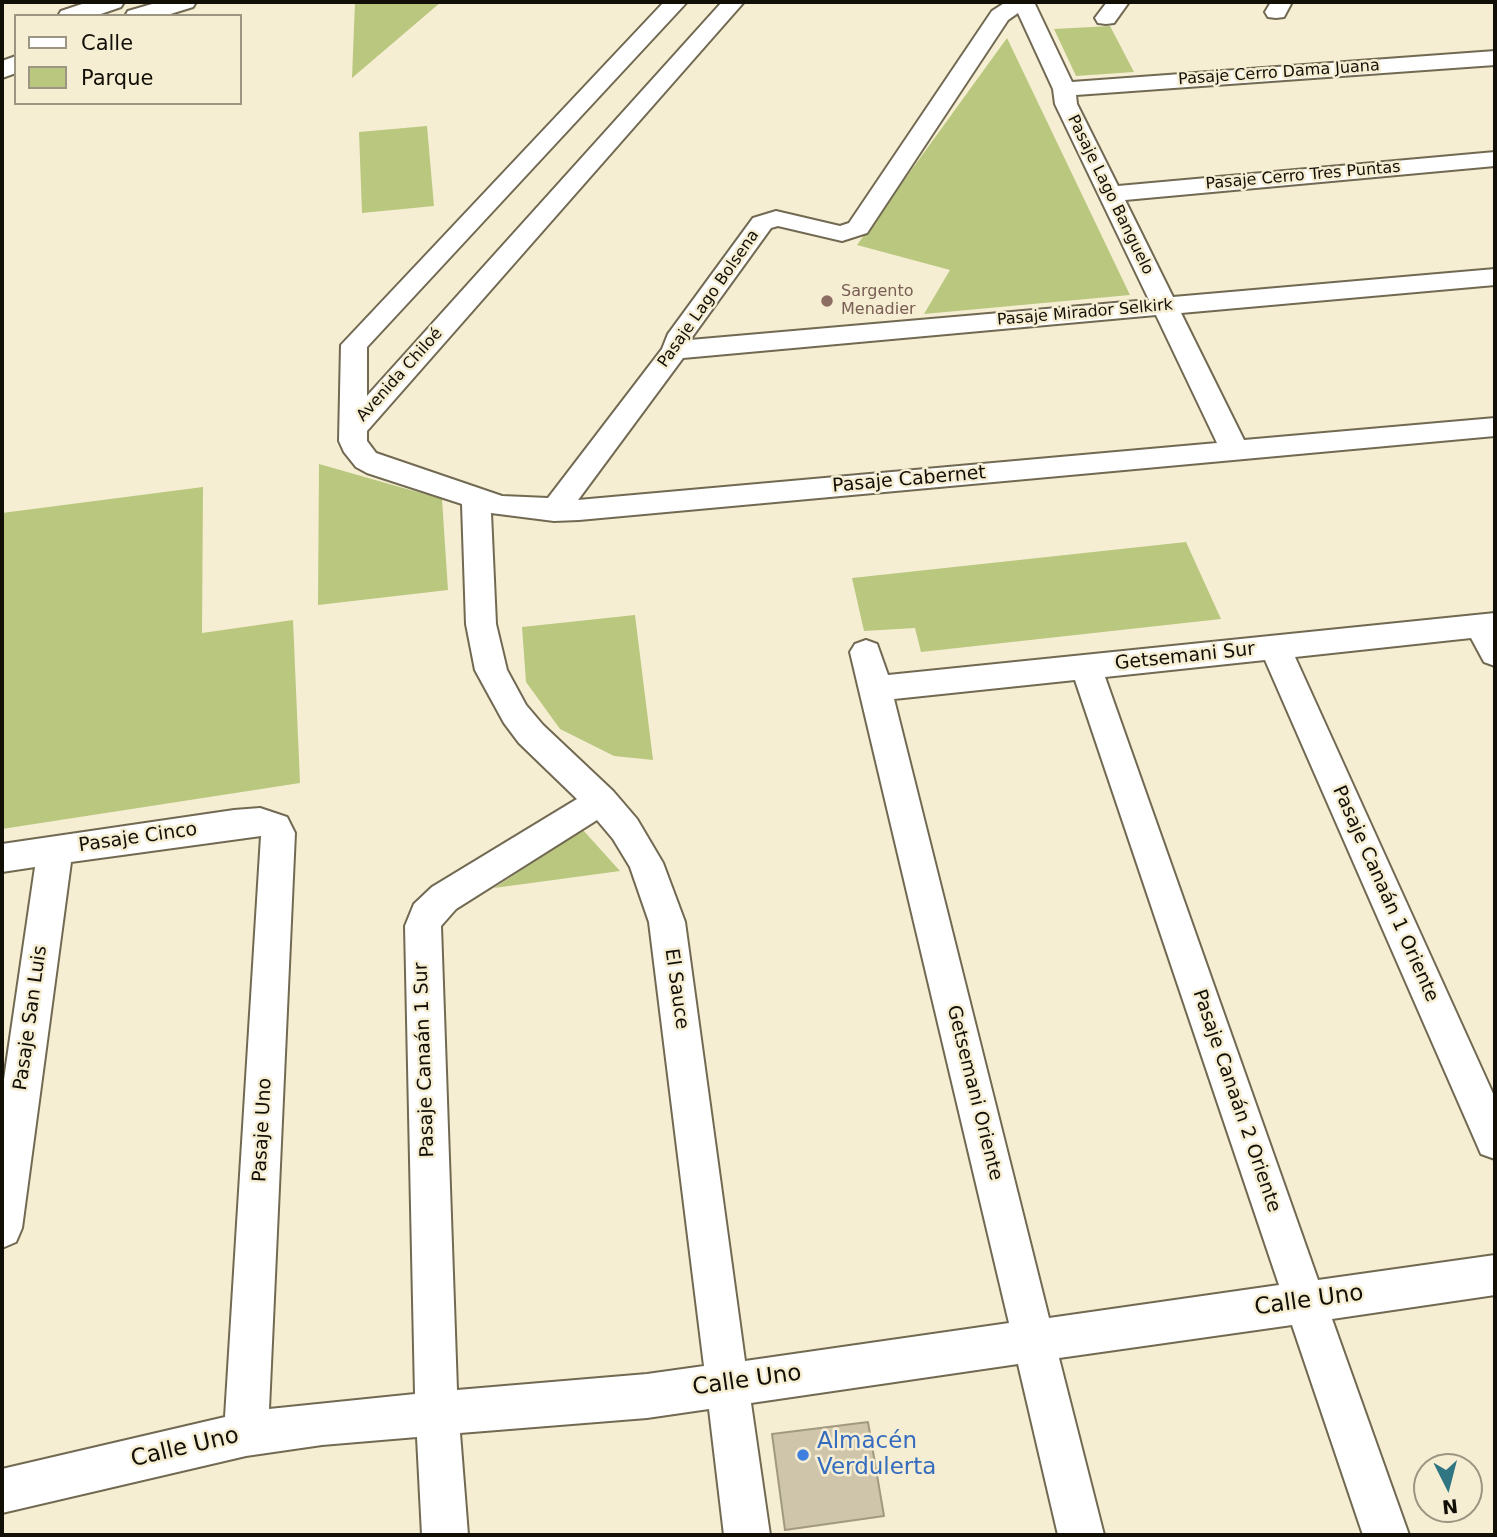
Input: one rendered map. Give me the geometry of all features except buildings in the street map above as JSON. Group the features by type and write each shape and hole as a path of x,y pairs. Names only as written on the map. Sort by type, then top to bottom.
{"street":[{"path":"76,14 112,2"},
{"path":"144,14 184,2"},
{"name":"Avenida Chiloé","path":"353,429 354,345 676,2"},
{"name":"Avenida Chiloé","path":"353,429 733,2"},
{"name":"Pasaje Lago Bolsena","path":"554,511 675,350 677,340 685,327 765,220 776,218 836,233 849,233 858,228 1000,16 1022,2 1063,89"},
{"name":"Pasaje Cerro Dama Juana","path":"1063,89 1495,58"},
{"name":"Pasaje Lago Banguelo","path":"1063,89 1066,104 1235,450"},
{"name":"Pasaje Cerro Tres Puntas","path":"1110,194 1495,159"},
{"name":"Pasaje Mirador Selkirk","path":"675,350 1495,277"},
{"name":"Pasaje Cabernet","path":"353,429 353,440 358,452 377,466 476,500 523,509 554,511 1495,427"},
{"name":"El Sauce","path":"476,500 481,624 491,670 501,692 531,734 601,801 625,829 646,863 667,922 747,1535"},
{"path":"1488,625 1495,654"},
{"name":"Getsemani Sur","path":"876,689 1488,625"},
{"name":"Pasaje Canaán 1 Oriente","path":"1275,648 1495,1141"},
{"name":"Getsemani Oriente","path":"866,652 1081,1535"},
{"name":"Pasaje Canaán 2 Oriente","path":"1086,667 1386,1535"},
{"name":"Pasaje Canaán 1 Sur","path":"445,1535 436,1414 423,926 426,915 444,898 601,801"},
{"name":"Pasaje Cinco","path":"2,858 260,821 275,827"},
{"name":"Pasaje Uno","path":"246,1434 279,840 275,827"},
{"name":"Pasaje San Luis","path":"2,1228 55,850"},
{"name":"Calle Uno","path":"2,1491 246,1434 369,1418 618,1399 1495,1275"}],"green space":[{"path":"355,2 441,2 352,78"},
{"path":"1110,26 1134,72 1076,76 1054,29"},
{"path":"1007,38 1130,295 924,314 950,270 857,245"},
{"path":"427,126 434,206 362,213 359,132"},
{"path":"319,464 442,499 448,590 318,605"},
{"path":"203,487 202,633 293,620 300,783 2,829 2,513"},
{"path":"1186,542 1221,619 921,652 915,628 864,631 852,578"},
{"path":"635,615 653,760 614,756 560,729 526,682 522,627"},
{"path":"583,830 620,871 494,888"}],"place":[{"name":"Sargento Menadier","path":"827,301"},
{"name":"Almacén Verdulerta","path":"803,1455"}]}
